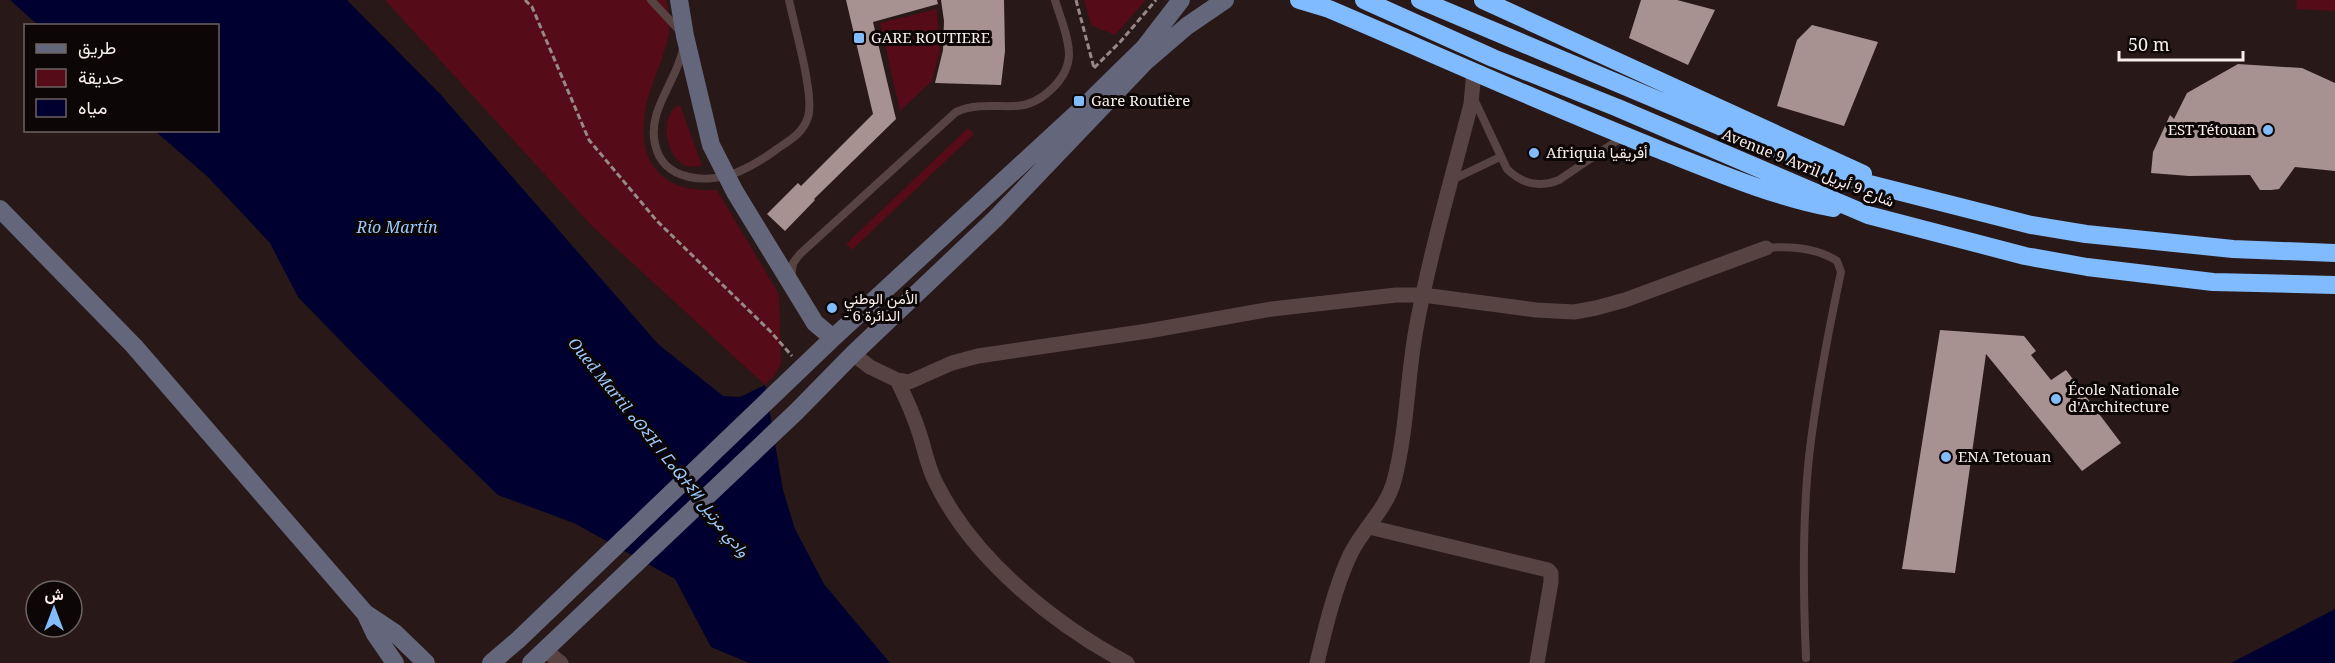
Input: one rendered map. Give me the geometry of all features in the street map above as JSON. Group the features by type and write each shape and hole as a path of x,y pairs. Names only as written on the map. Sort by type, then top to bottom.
{"highway":[{"path":"1299,0 1329,9 1624,136 1713,171 1806,203 1868,215"},
{"name":"Avenue 9 Avril شارع 9 أبريل","path":"1364,0 1493,58 1618,108 1868,215 2025,256 2088,267 2213,282 2335,285"},
{"name":"Avenue 9 Avril شارع 9 أبريل","path":"1420,0 1838,176 2031,225 2086,234 2233,249 2335,253"},
{"path":"1483,0 1903,192"}],"street":[{"path":"679,0 685,36 711,145 726,176 815,323 833,338"},
{"path":"491,663 518,640 833,338 1091,100 1144,48 1181,0"},
{"path":"531,663 796,412 853,354 995,219 1146,62 1187,26 1225,0"},
{"path":"1317,663 1345,566 1351,553 1389,497 1394,480 1403,435 1410,364 1423,295 1473,95 1474,71"},
{"path":"0,209 134,346 365,613 375,634 395,663"},
{"path":"853,354 870,368 897,380 909,382 952,363 984,355 1148,331 1272,309 1384,296 1423,295 1536,310 1574,312 1625,300 1766,248"},
{"path":"897,380 914,417 936,483 970,534 1008,577 1052,616 1127,663"},
{"path":"1369,527 1548,570 1551,573 1551,582 1537,663"},
{"path":"365,613 395,633 426,663"},
{"path":"545,650 561,663"}],"lane":[{"path":"651,0 685,36 678,65 658,111 654,143 667,167 678,175 691,179 726,176 758,163 803,129 808,117 810,97 789,0"},
{"path":"792,285 793,263 800,254 946,119 966,108 1018,106 1032,103 1046,94 1063,75 1069,54 1055,0"},
{"path":"1473,95 1500,157 1514,176 1533,184 1548,184 1559,180 1624,136"},
{"path":"1452,180 1500,157"},
{"path":"1766,248 1794,248 1830,256 1837,261 1841,272 1823,361 1809,457 1804,553 1806,658"}],"path":[{"path":"525,0 532,7 589,140 657,221 771,332 802,368"},
{"path":"1076,0 1094,68 1156,0"}],"green space":[{"path":"385,0 666,0 669,32 647,102 644,122 644,140 648,156 665,179 679,186 717,190 779,294 781,363 775,375 765,385 592,226"},
{"path":"1084,0 1146,0 1115,35 1091,25"},
{"path":"2297,0 2335,0 2335,11 2296,9"},
{"path":"937,9 940,51 932,81 900,111 880,23"},
{"path":"680,105 702,165 690,167 680,163 668,143 668,119 672,110"},
{"path":"968,128 974,134 852,250 846,244"}],"water":[{"name":"Río Martín","path":"10,0 347,0 441,95 658,344 723,396 740,397 765,385 783,490 795,529 824,584 890,663 749,663 711,647 675,579 574,523 498,495 370,371 298,297 270,243 208,177 156,132 219,132 219,24 37,24"},
{"path":"2335,609 2335,663 2231,663"}],"building":[{"path":"846,0 937,0 938,4 873,22 896,119 814,199 785,231 767,214 798,183 801,186 873,114"},
{"path":"941,0 1004,0 1005,51 1001,85 935,83 943,50 944,21"},
{"path":"1641,0 1677,0 1715,10 1688,65 1629,38"},
{"path":"1812,25 1878,42 1844,126 1777,106 1797,40"},
{"name":"EST Tétouan","path":"2238,64 2302,68 2335,83 2335,171 2295,167 2279,189 2271,190 2260,190 2250,175 2189,176 2151,173 2153,152 2170,115 2174,119 2187,93"},
{"name":"ENA Tetouan","path":"1940,330 2024,336 2036,351 2031,355 2051,380 2066,370 2121,443 2082,471 1986,354 1955,573 1902,569"}],"place":[{"name":"GARE ROUTIERE","path":"859,38"},
{"name":"Gare Routière","path":"1079,101"},
{"name":"EST Tétouan","path":"2268,130"},
{"name":"Afriquia أفريقيا","path":"1534,153"},
{"name":"الأمن الوطني - الدائرة 6","path":"832,308"},
{"name":"École Nationale d'Architecture","path":"2056,399"},
{"name":"ENA Tetouan","path":"1946,457"}],"water label":[{"name":"Oued Martil ⴰⵙⵉⴼ ⵏ ⵎⴰⵕⵜⵉⵍ وادي مرتيل","path":"659,447"}]}
